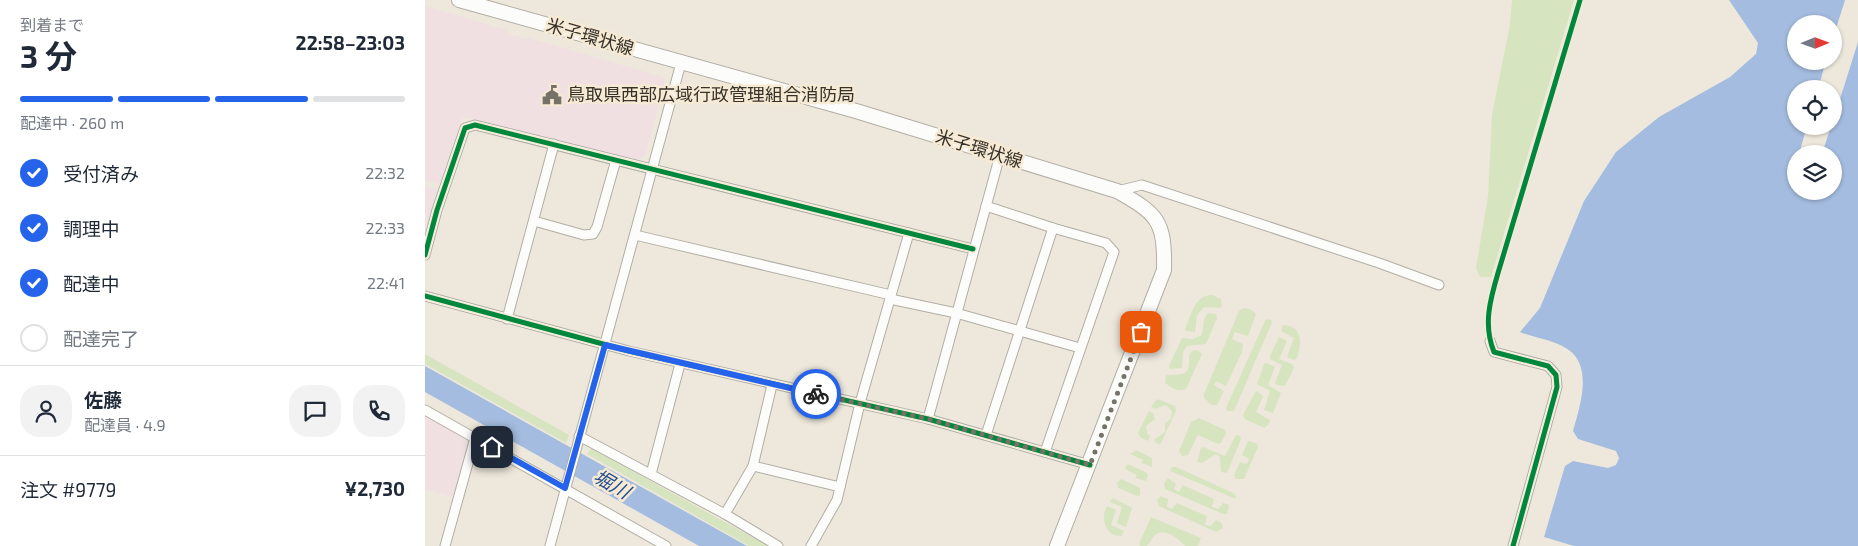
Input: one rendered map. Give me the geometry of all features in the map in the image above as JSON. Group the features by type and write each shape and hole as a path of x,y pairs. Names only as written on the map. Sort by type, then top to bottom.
{"main road":[{"name":"米子環状線","path":"459,0 856,111 1117,192 1145,208 1155,218 1165,243 1164,270 1057,546"}],"street":[{"path":"550,546 681,63"},
{"path":"425,255 437,210 465,128 475,125 973,249"},
{"path":"507,319 554,144"},
{"path":"928,419 1000,155"},
{"path":"534,221 584,235 593,234 597,227 616,160"},
{"path":"1117,192 1142,186 1379,263 1439,285"},
{"path":"986,206 1106,243 1114,252 1045,452"},
{"path":"986,435 1053,228"},
{"path":"635,234 957,313 1081,348"},
{"path":"811,546 837,500 860,403 909,234"},
{"path":"425,296 679,364 928,419 1090,465"},
{"path":"1490,341 1494,352 1548,366 1556,375 1557,387 1513,546"},
{"path":"651,474 679,364"},
{"path":"725,514 753,466 772,385"},
{"path":"425,410 666,546"},
{"path":"445,546 475,438"},
{"path":"579,438 725,514 778,546"},
{"path":"753,466 840,487"}],"shaded area":[{"name":"鳥取県西部広域行政管理組合消防局","path":"425,6 507,30 509,34 526,39 529,38 663,77 665,81 645,156 637,160 462,117 440,184 425,180"},
{"path":"425,186 438,190 425,235"},
{"path":"425,416 464,438 467,446 453,497 425,489"}],"green space":[{"path":"1512,0 1574,0 1491,277 1480,277 1476,268 1488,196 1492,115 1510,24"},
{"path":"1212,295 1221,299 1222,306 1220,308 1204,307 1197,315 1195,332 1186,331 1191,313 1197,302 1201,298"},
{"path":"1243,308 1250,309 1256,314 1248,336 1235,332 1232,339 1243,344 1242,352 1226,386 1216,381 1214,385 1224,391 1217,405 1212,405 1204,398 1204,394 1239,311"},
{"path":"1208,313 1216,314 1217,318 1206,344 1187,346 1183,352 1182,368 1170,369 1169,366 1182,338 1193,339 1202,335 1204,319"},
{"path":"1266,319 1272,322 1234,411 1227,411 1226,408"},
{"path":"1283,325 1290,326 1298,332 1300,341 1299,352 1294,360 1287,357 1294,338 1281,331"},
{"path":"1279,337 1287,341 1279,359 1292,364 1294,368 1285,386 1275,383 1282,365 1270,359"},
{"path":"1197,350 1202,354 1186,389 1177,390 1165,383 1166,375 1181,374 1187,371 1189,355 1192,351"},
{"path":"425,354 569,435 566,443 425,364"},
{"path":"1267,363 1275,367 1268,385 1281,393 1273,413 1264,410 1270,391 1257,384 1264,364"},
{"path":"1256,391 1263,396 1256,412 1270,420 1269,424 1264,428 1245,419 1243,415"},
{"path":"1157,399 1175,406 1176,411 1160,445 1155,442 1155,439 1165,432 1165,423 1171,419 1172,411 1166,405 1155,409 1151,407"},
{"path":"1149,411 1153,413 1155,419 1146,426 1147,433 1150,436 1148,441 1141,438 1138,433"},
{"path":"1199,418 1225,430 1226,433 1221,443 1218,444 1198,435 1188,455 1182,456 1179,451 1191,422"},
{"path":"1236,435 1240,436 1241,439 1227,473 1221,472 1220,457 1216,454 1202,463 1197,462 1203,447 1225,456"},
{"path":"1248,441 1256,443 1258,447 1244,479 1236,479 1234,475 1240,462 1247,464 1249,459 1242,455"},
{"path":"591,448 768,546 749,546 587,454"},
{"path":"1136,450 1152,458 1152,467 1141,463 1143,460 1130,454"},
{"path":"1126,465 1147,473 1146,481 1135,478 1137,475 1125,469"},
{"path":"1172,467 1176,467 1235,494 1236,499 1170,471"},
{"path":"1168,478 1176,484 1174,489 1179,492 1183,485 1214,499 1212,507 1218,509 1223,503 1229,505 1227,514 1165,489 1164,483"},
{"path":"1121,479 1140,488 1140,495 1137,496 1118,488 1117,483"},
{"path":"1161,496 1168,499 1167,507 1172,509 1177,503 1207,516 1205,525 1211,526 1216,520 1222,523 1223,528 1216,532 1159,506 1157,500"},
{"path":"1113,498 1132,508 1126,527 1117,523 1122,507 1110,502"},
{"path":"1107,506 1116,510 1111,525 1124,531 1121,536 1111,533 1105,525 1104,515"},
{"path":"1151,517 1201,538 1198,546 1185,546 1179,540 1163,532 1154,536 1147,546 1140,546 1139,544"}],"water":[{"path":"1729,0 1846,0 1841,15 1787,15 1787,70 1824,70 1821,80 1787,80 1787,135 1805,135 1803,145 1787,145 1787,200 1842,200 1842,145 1824,145 1827,135 1842,135 1842,89 1858,38 1858,546 1574,546 1544,537 1565,466 1573,461 1608,468 1616,465 1619,458 1616,451 1578,439 1573,431 1583,386 1579,363 1574,354 1559,344 1520,332 1540,308 1584,201 1616,152 1659,117 1730,77 1756,54 1758,43"},
{"name":"堀川","path":"425,366 747,546 699,546 425,392"}],"pier":[{"path":"1845,0 1849,0 1843,16 1840,15"},
{"path":"1858,36 1858,42 1842,93 1842,83"},
{"path":"1823,70 1826,70 1824,80 1821,80"},
{"path":"1804,135 1808,135 1806,145 1802,145"},
{"path":"1824,135 1828,135 1825,145 1822,145"}],"cycle path":[{"path":"1513,546 1557,387 1556,375 1548,366 1494,352 1489,332 1489,312 1492,293 1580,0"},
{"path":"425,255 437,210 465,128 475,125 973,249"},
{"path":"425,296 629,351 928,419 1090,465"}],"way so far":[{"path":"816,394 928,419 1090,465 1141,332"}],"place":[{"name":"鳥取県西部広域行政管理組合消防局","path":"552,95"}],"route":[{"path":"492,447 565,488 605,345 679,364 816,394"}]}
